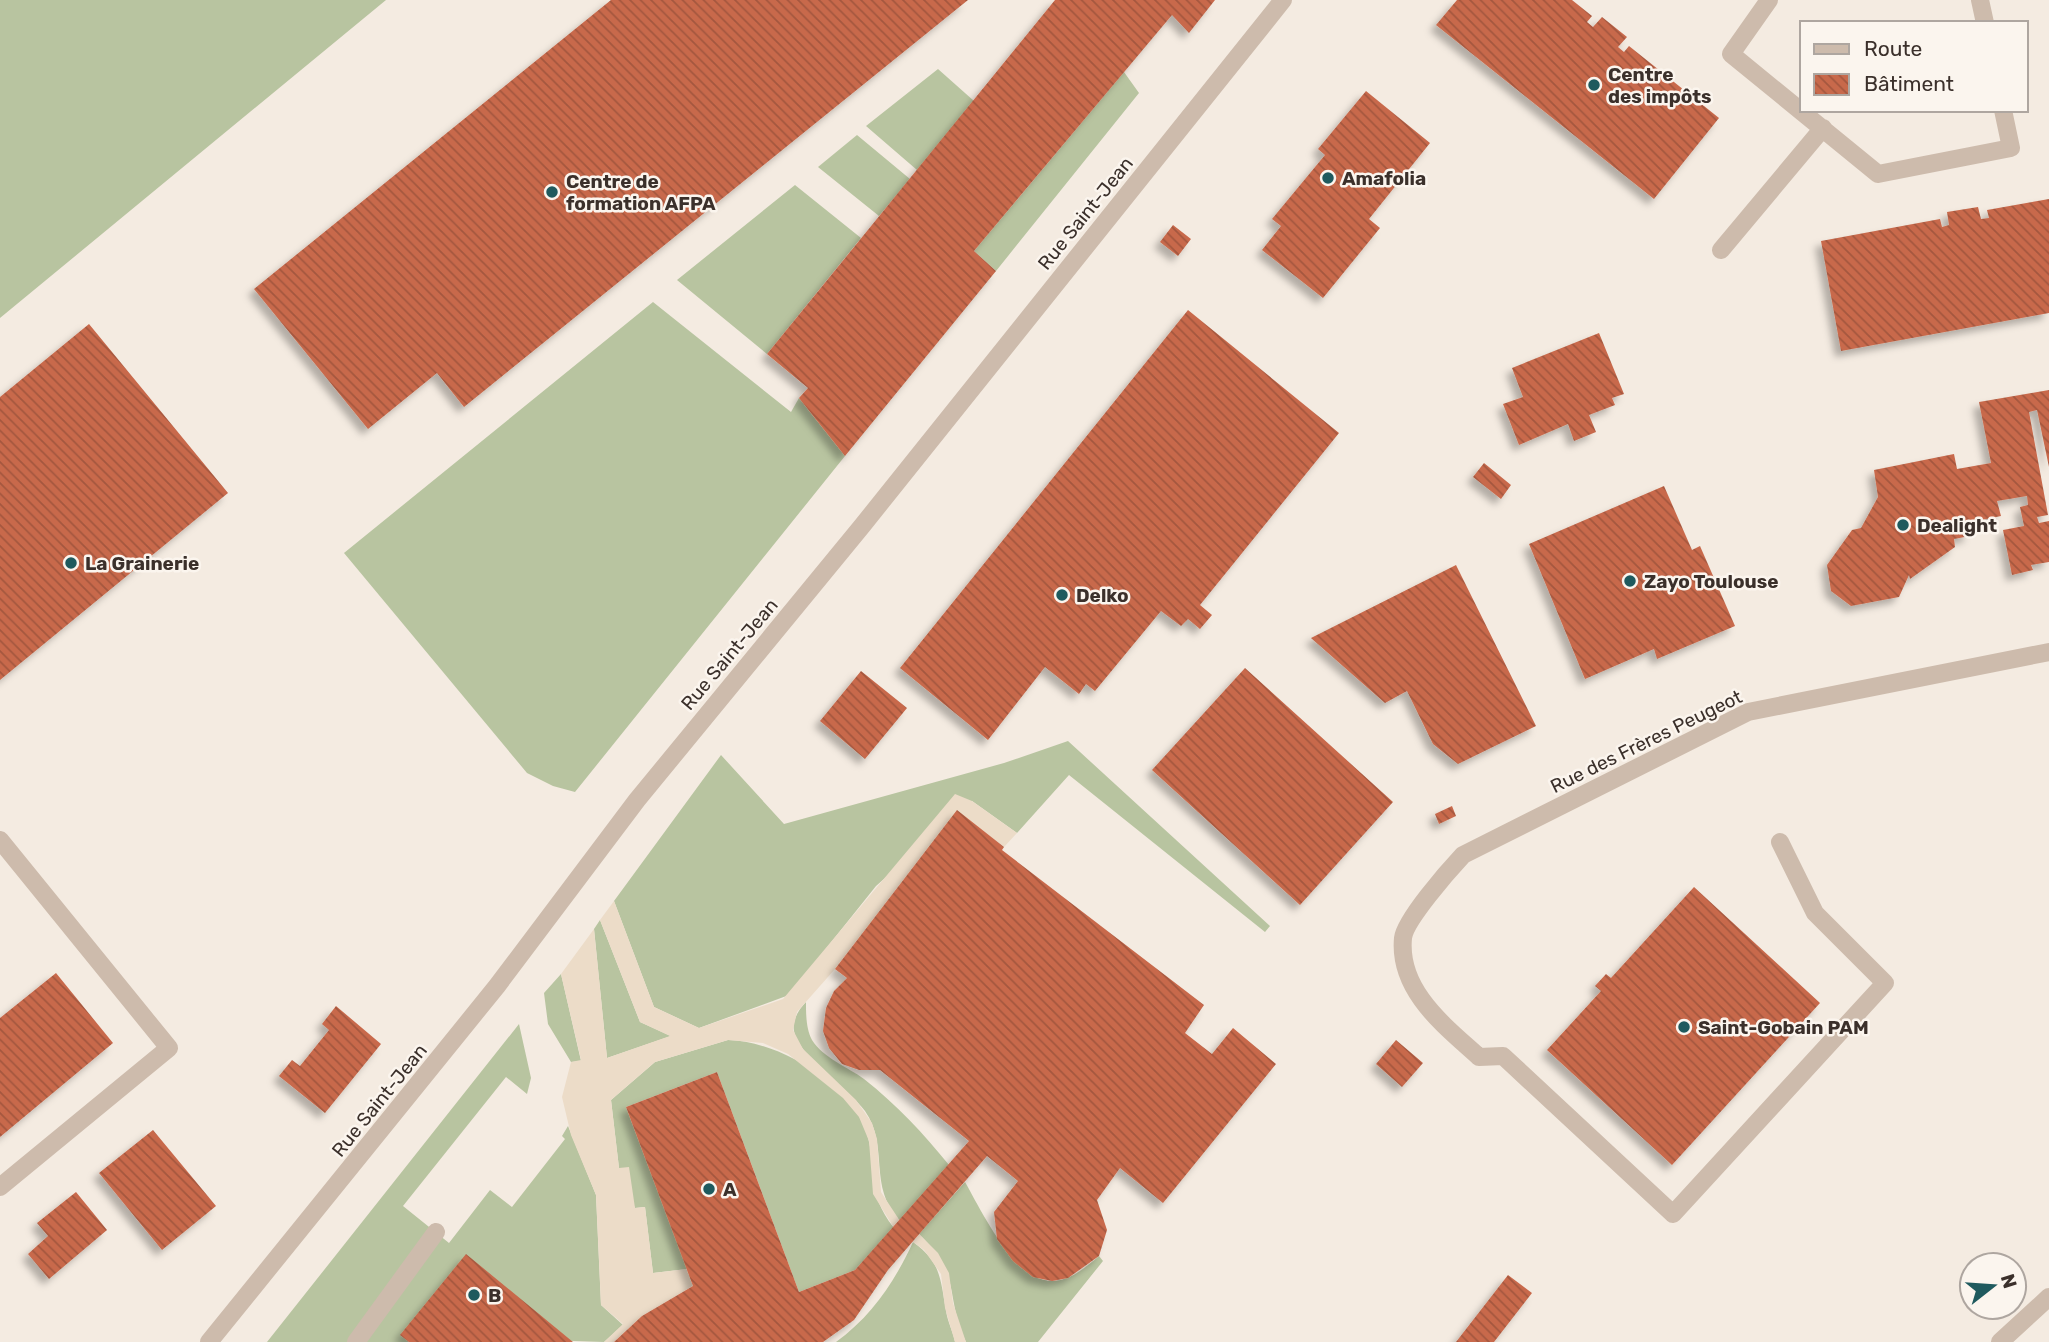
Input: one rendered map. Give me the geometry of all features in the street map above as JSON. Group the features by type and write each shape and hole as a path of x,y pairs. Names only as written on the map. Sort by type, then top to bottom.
{"street":[{"name":"Rue Saint-Jean","path":"211,1341 497,986 637,800 862,526 1283,0"},
{"path":"1769,0 1731,54 1800,110"},
{"path":"1980,0 1985,21"},
{"path":"1803,112 1878,174 2011,148 2003,112"},
{"path":"1721,250 1823,128"},
{"name":"Rue des Frères Peugeot","path":"1780,842 1815,913 1885,983 1673,1214 1503,1056 1479,1057 1422,1002 1407,972 1403,936 1434,887 1463,855 1748,712 2049,652"},
{"path":"0,840 169,1048 0,1187"},
{"path":"356,1342 436,1232"},
{"path":"2000,1342 2049,1297"}],"green space":[{"path":"0,0 386,0 0,318"},
{"path":"938,69 974,101 917,170 866,126"},
{"path":"1124,72 1139,93 996,271 974,251"},
{"path":"857,135 910,179 879,216 818,167"},
{"path":"795,185 861,238 767,354 677,280"},
{"path":"653,302 791,412 799,398 845,456 575,792 553,786 527,773 344,553"},
{"path":"1068,741 1270,926 1265,932 1069,775 1017,833 972,801 876,886 789,995 699,1028 654,1007 614,901 721,755 784,824 1004,763"},
{"path":"600,920 640,1022 671,1036 607,1058 594,929"},
{"path":"561,974 581,1061 571,1062 548,1024 544,993"},
{"path":"806,1002 809,1031 817,1046 888,1099 949,1165 900,1221 884,1194 876,1138 865,1111 814,1061 798,1041 794,1023"},
{"path":"519,1024 531,1078 527,1094 506,1077 403,1206 449,1243 490,1190 512,1207 565,1139 562,1136 568,1126 596,1195 601,1305 623,1325 604,1342 401,1335 409,1342 267,1342"},
{"path":"728,1040 747,1042 789,1056 828,1081 857,1113 870,1145 875,1191 894,1228 855,1270 799,1292 717,1072 626,1107 687,1269 653,1273 645,1207 635,1208 619,1168 611,1100 655,1062"},
{"path":"965,1182 1000,1242 1024,1269 1037,1278 1051,1281 1065,1279 1099,1256 1103,1261 1038,1342 966,1342 959,1326 951,1286 942,1262 919,1234"},
{"path":"913,1242 929,1257 938,1272 955,1342 836,1342 861,1321 881,1297"}],"shaded area":[{"path":"955,794 972,801 1017,833 1004,847 957,811 835,969 797,1012 793,1030 803,1049 856,1100 872,1123 877,1139 881,1192 900,1221 894,1228 873,1194 869,1141 859,1117 843,1098 788,1054 763,1043 728,1040 655,1062 611,1100 619,1168 629,1167 635,1208 645,1207 653,1273 687,1269 693,1286 642,1316 614,1342 604,1342 623,1324 601,1305 596,1195 571,1135 562,1097 571,1062 581,1060 561,974 594,929 607,1058 670,1036 640,1022 600,920 614,901 654,1007 699,1028 783,999"},
{"path":"919,1234 938,1253 949,1273 953,1303 966,1342 955,1342 945,1308 941,1274 924,1250 913,1242"}],"building":[{"name":"Centre de formation AFPA","path":"611,0 968,0 464,407 437,373 368,429 254,289"},
{"path":"1055,0 1215,0 1189,33 1172,15 974,251 996,271 845,456 799,398 808,388 767,354"},
{"name":"Centre des impôts","path":"1457,0 1572,0 1592,16 1587,22 1593,27 1602,17 1627,37 1618,47 1624,52 1629,46 1719,118 1654,199 1436,25"},
{"path":"1366,91 1430,143 1369,219 1380,228 1323,298 1262,250 1281,226 1272,219 1325,155 1318,149"},
{"path":"2049,199 2049,313 1841,351 1821,241 1940,219 1942,227 1949,225 1947,212 1978,207 1981,219 1989,218 1987,210"},
{"path":"1173,225 1191,239 1178,256 1160,242"},
{"path":"1188,310 1339,433 1200,605 1212,615 1200,629 1188,619 1181,626 1161,611 1095,691 1086,684 1079,694 1045,667 988,740 900,668"},
{"name":"La Grainerie","path":"89,324 228,493 0,680 0,397"},
{"path":"1599,333 1624,394 1612,398 1615,405 1589,415 1596,432 1574,441 1568,424 1519,445 1503,404 1523,397 1512,368"},
{"path":"2049,390 2049,467 2037,410 2029,412 2048,515 2037,517 2039,523 2049,521 2049,562 2031,565 2033,570 2012,575 2003,530 2024,526 2020,507 2028,505 2027,496 1997,501 2001,516 1967,523 1970,536 1954,539 1955,547 1910,579 1909,575 1899,597 1851,606 1831,591 1827,565 1852,530 1861,528 1878,497 1874,470 1954,454 1957,469 1991,463 1979,402"},
{"path":"1484,463 1511,485 1501,499 1473,477"},
{"name":"Zayo Toulouse","path":"1664,486 1692,550 1700,546 1735,626 1657,659 1654,649 1585,679 1529,544"},
{"path":"1456,565 1536,726 1458,764 1433,744 1407,691 1385,703 1311,638"},
{"path":"1245,668 1393,802 1300,905 1152,770"},
{"path":"861,671 907,708 865,759 820,721"},
{"path":"1452,806 1456,816 1439,824 1435,814"},
{"path":"957,810 1004,847 1002,850 1204,1005 1185,1033 1212,1054 1233,1028 1276,1064 1163,1203 1120,1168 1097,1200 1107,1230 1099,1256 1068,1278 1052,1281 1033,1277 1013,1261 997,1239 994,1212 1018,1181 987,1156 888,1270 854,1320 823,1342 614,1342 642,1316 693,1286 626,1107 717,1072 799,1292 855,1270 969,1141 880,1070 859,1070 842,1064 829,1048 823,1031 826,1008 834,991 847,978 835,969"},
{"name":"Saint-Gobain PAM","path":"1694,887 1820,1003 1672,1165 1547,1050 1601,991 1595,986 1606,974 1611,978"},
{"path":"56,973 113,1043 0,1137 0,1018"},
{"path":"336,1006 381,1044 325,1113 279,1076 292,1060 300,1066 329,1030 322,1024"},
{"path":"1396,1040 1423,1063 1402,1087 1376,1064"},
{"path":"153,1130 216,1206 162,1250 99,1173"},
{"path":"76,1192 107,1230 49,1279 28,1254 48,1236 37,1223"},
{"name":"B","path":"466,1254 573,1342 409,1342 400,1335"},
{"path":"1508,1275 1532,1293 1494,1342 1456,1342"}],"place":[{"name":"Centre des impôts","path":"1594,85"},
{"name":"Amafolia","path":"1328,178"},
{"name":"Centre de formation AFPA","path":"552,192"},
{"name":"Dealight","path":"1903,525"},
{"name":"La Grainerie","path":"71,563"},
{"name":"Zayo Toulouse","path":"1630,581"},
{"name":"Delko","path":"1062,595"},
{"name":"Saint-Gobain PAM","path":"1684,1027"},
{"name":"A","path":"709,1189"},
{"name":"B","path":"474,1295"}]}
